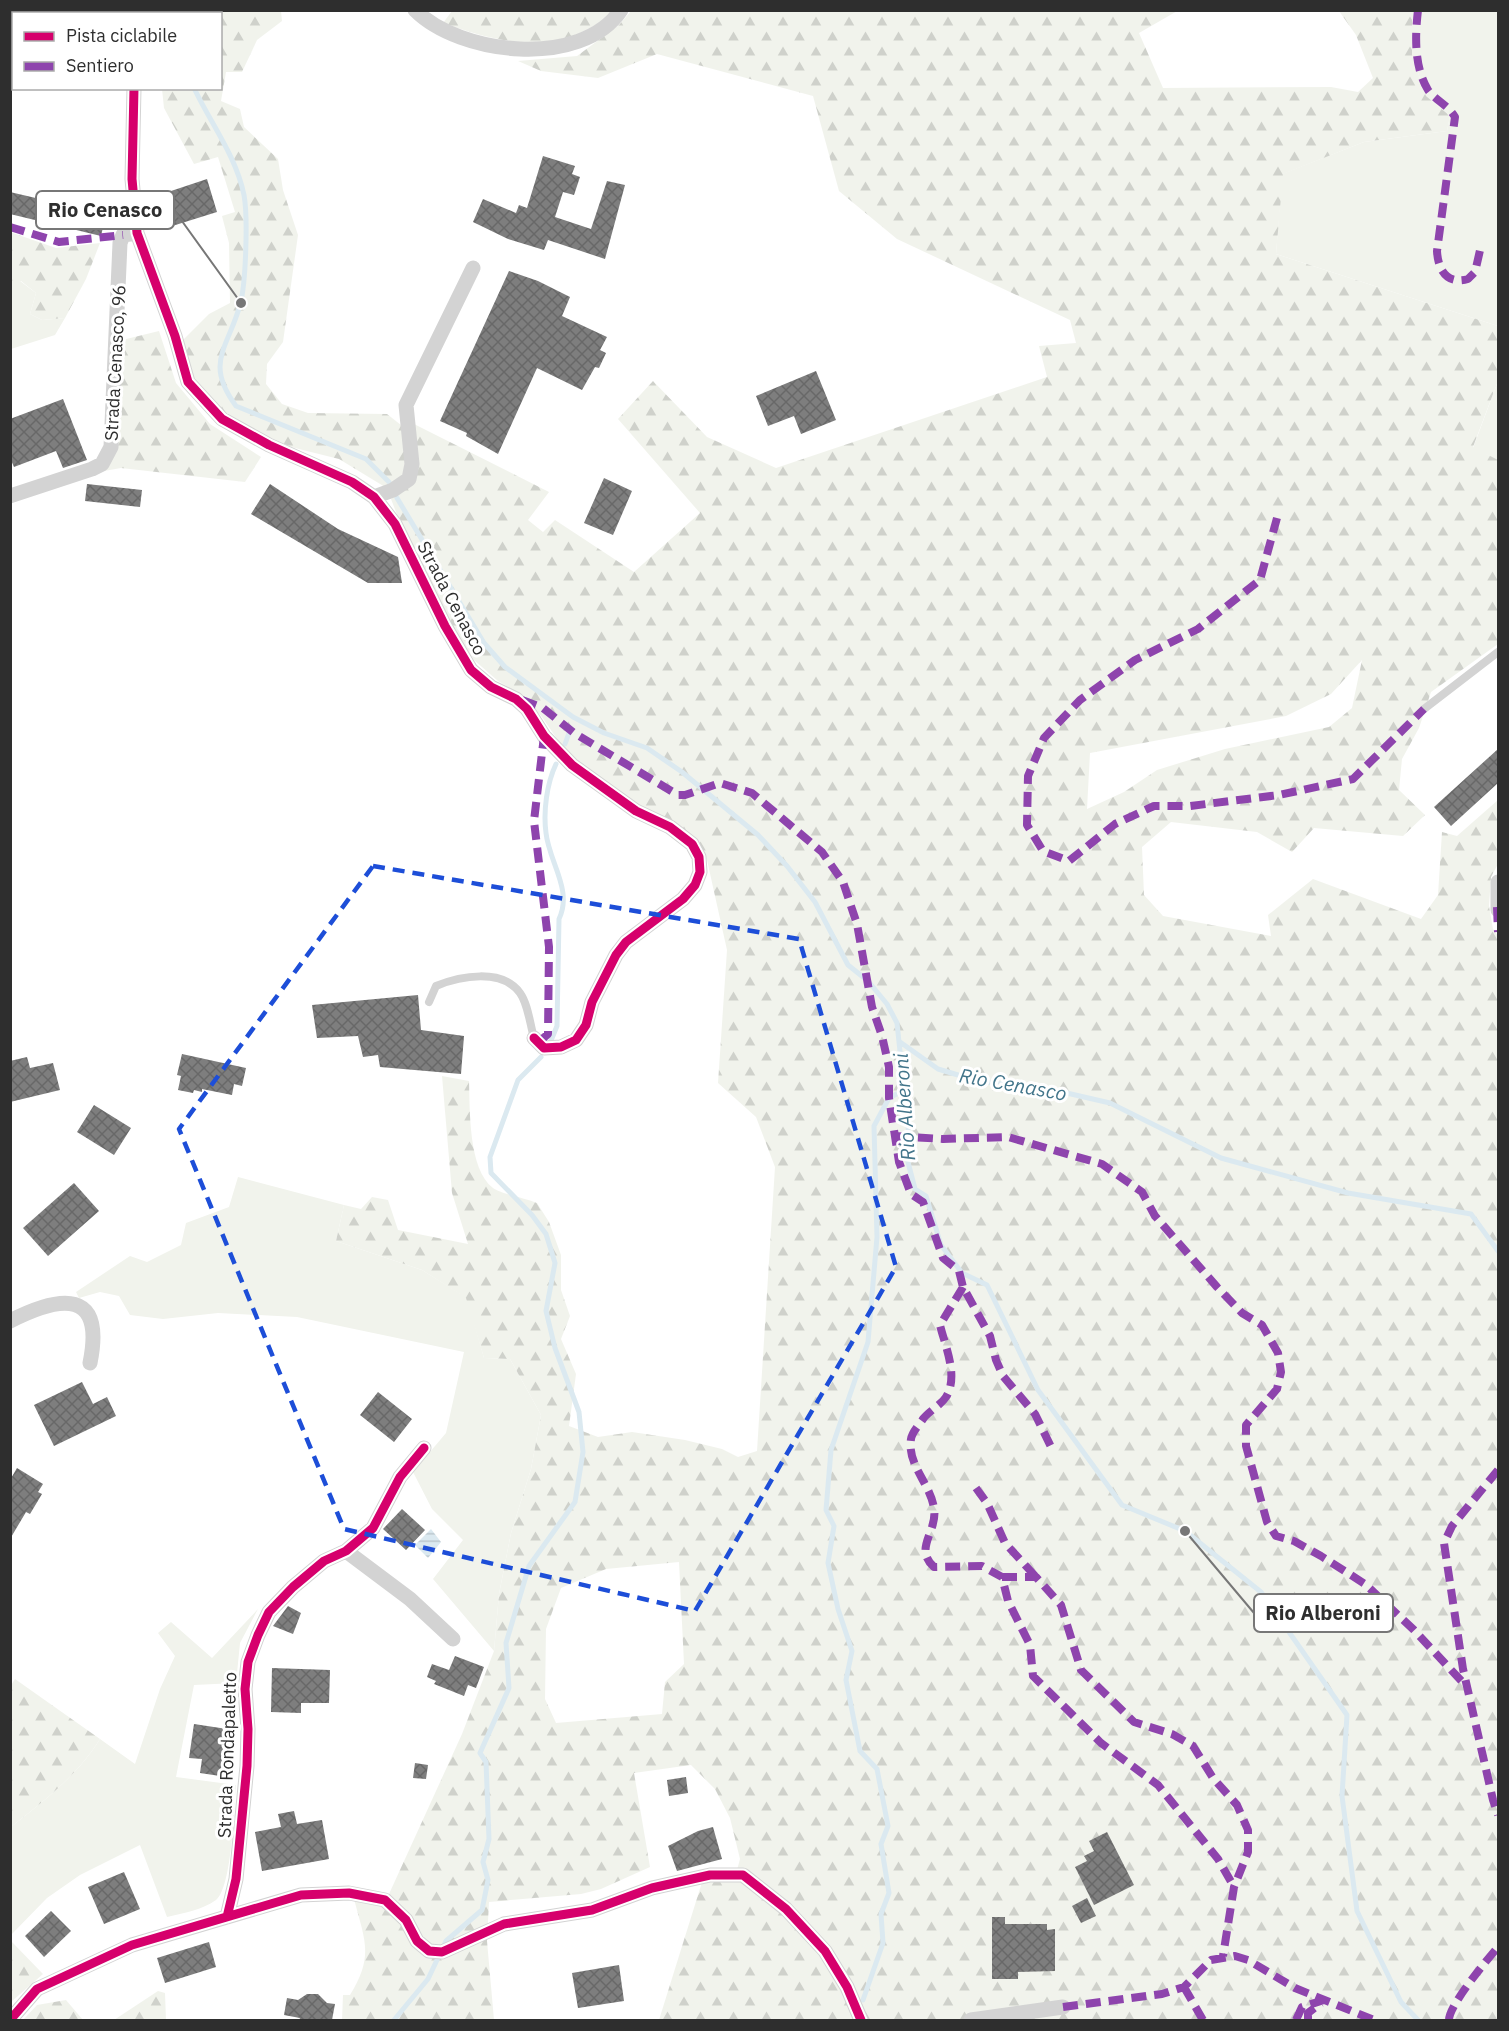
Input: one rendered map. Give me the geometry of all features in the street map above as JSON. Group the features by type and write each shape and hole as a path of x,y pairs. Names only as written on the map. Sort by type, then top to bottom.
{"street":[{"path":"415,10 427,22 481,44 528,51 574,45 614,20 621,10"},
{"name":"Strada Cenasco","path":"134,90 130,234 175,336 188,382 206,405 222,419 269,445 352,482 374,496 395,524 445,626 471,670 490,687 516,699 527,709 544,736 572,765 636,811 670,827 692,844 699,856 700,872 695,885 683,899 626,942 616,955 592,1002 586,1025 576,1040 561,1047 544,1047 534,1038"},
{"name":"Strada Cenasco, 96","path":"10,496 92,469 108,456 111,447 115,324 130,234"},
{"path":"374,496 393,490 410,478 412,464 406,405 473,268"},
{"path":"1498,882 1498,909"},
{"path":"10,1321 52,1304 66,1303 82,1307 90,1315 95,1328 90,1363"},
{"name":"Strada Rondapaletto","path":"227,1917 236,1880 247,1766 248,1729 245,1689 248,1662 269,1612 324,1561 346,1551 373,1528 400,1477 424,1448"},
{"path":"346,1551 403,1593 453,1639"},
{"path":"10,2020 37,1989 132,1945 301,1895 349,1893 386,1900 406,1920 417,1941 436,1952 504,1924 592,1910 651,1888 710,1875 743,1875 786,1909 825,1951 847,1987 861,2020"},
{"path":"971,2020 1064,2007"}],"lane":[{"path":"1424,709 1498,652"},
{"name":"Strada Cenasco","path":"429,1002 436,986 456,977 500,978 512,984 521,994 534,1038"}],"highlighted area":[{"path":"373,866 799,939 896,1267 695,1611 344,1529 179,1129"}],"green space":[{"path":"1179,10 1139,33 1163,88 1331,87 1358,92 1373,78 1356,35 1339,11 1412,11 1412,55 1426,96 1450,116 1447,131 1364,142 1283,174 1276,254 1498,326 1498,381 1473,447 1498,460 1498,644 1431,692 1419,728 1402,759 1399,790 1425,815 1403,836 1314,828 1292,852 1257,832 1171,822 1142,847 1144,895 1163,916 1271,936 1268,915 1313,879 1421,919 1438,895 1442,832 1457,836 1498,800 1498,864 1491,877 1489,906 1493,929 1498,936 1498,2020 659,2020 703,1879 734,1881 740,1859 730,1818 715,1789 691,1765 634,1773 650,1867 601,1889 581,1894 489,1902 487,1941 494,2020 342,2020 343,1995 350,1995 358,1981 365,1959 364,1938 354,1899 384,1905 462,1734 494,1651 499,1594 511,1533 531,1469 541,1415 510,1359 484,1358 466,1298 422,1270 336,1241 344,1205 361,1209 372,1197 388,1200 398,1230 468,1244 452,1193 442,1076 469,1081 472,1138 479,1167 485,1179 497,1190 537,1203 549,1222 561,1255 561,1290 570,1316 561,1339 576,1374 569,1426 598,1437 632,1432 685,1440 722,1449 738,1457 757,1451 775,1167 756,1117 718,1083 727,950 707,860 696,841 639,808 568,755 542,717 523,696 498,681 474,660 454,629 401,525 391,499 413,480 408,421 549,492 528,520 543,532 555,520 634,572 700,513 618,419 653,381 707,437 776,468 1047,377 1039,346 1076,343 1070,320 897,239 839,191 813,96 657,54 598,78 541,71 518,61 577,56 619,25 631,11","holes":["1362,660 1352,708 1329,727 1225,749 1157,770 1124,792 1087,809 1090,753 1286,716 1331,694","679,1562 684,1664 665,1682 662,1714 556,1723 545,1699 546,1629 561,1588 606,1569"]},
{"path":"281,11 282,21 257,40 242,72 226,72 221,101 240,109 244,127 278,159 283,190 298,235 283,342 267,364 266,384 282,404 308,413 387,414 401,425 406,462 405,475 385,487 339,459 291,447 227,417 193,378 182,341 209,314 230,303 229,243 222,216 235,212 218,157 194,164 164,108 162,90 222,90 222,12 172,12"},
{"path":"452,11 614,11 594,26 574,35 553,41 532,42 488,37 443,23"},
{"path":"1412,11 1496,11 1498,13 1498,326 1276,254 1282,174 1364,142 1447,131 1450,116 1426,96 1412,55"},
{"path":"10,232 56,248 100,243 86,279 65,318 42,320 30,314 36,293 21,281 11,287"},
{"path":"20,281 36,293 30,314 42,320 65,318 55,335 11,349 10,287"},
{"path":"159,331 176,383 210,424 261,457 245,482 121,468 104,471 118,341"},
{"path":"1498,381 1498,460 1473,448"},
{"path":"238,1177 344,1205 336,1241 422,1270 467,1298 484,1358 510,1359 541,1415 531,1469 511,1533 499,1594 494,1651 433,1579 463,1540 432,1509 413,1472 446,1433 464,1352 297,1317 218,1313 163,1319 130,1315 119,1296 100,1292 79,1298 76,1292 130,1256 147,1262 181,1245 186,1223 229,1207"},
{"path":"258,1609 240,1643 236,1683 194,1685 176,1777 236,1785 229,1864 226,1880 216,1900 199,1909 167,1917 140,1845 80,1875 47,1898 11,1935 11,1827 70,1776 100,1739 135,1764 160,1689 175,1656 158,1633 171,1622 212,1658"},
{"path":"15,1679 100,1739 70,1776 11,1827 10,1687"},
{"path":"11,1941 43,1974 11,2002"},
{"path":"158,1991 165,1993 166,2020 114,2020"},
{"path":"66,2000 83,2020 23,2020 37,2005"}],"shaded area":[{"path":"431,1529 441,1542 428,1558 415,1545"}],"building":[{"path":"543,156 575,166 572,174 580,177 574,195 563,192 555,217 591,229 607,181 625,185 605,259 548,240 544,250 508,239 473,222 483,199 516,213 519,205 527,208"},
{"path":"207,179 217,212 169,227 159,195"},
{"path":"10,192 70,206 72,196 124,209 120,226 104,223 101,236 10,214"},
{"path":"509,271 538,281 570,297 562,316 607,337 600,350 606,353 599,368 595,367 582,390 537,368 498,454 466,436 467,433 440,421"},
{"path":"816,371 836,420 801,434 794,416 768,426 756,396"},
{"path":"63,399 87,460 63,468 56,451 14,467 10,458 10,419"},
{"path":"604,478 632,491 613,535 584,523"},
{"path":"87,484 142,490 140,507 85,501"},
{"path":"270,484 338,529 398,557 402,583 368,583 251,514"},
{"path":"1498,749 1498,783 1451,826 1434,807"},
{"path":"418,995 421,1030 464,1036 461,1074 380,1067 378,1055 363,1057 358,1036 317,1038 312,1005"},
{"path":"182,1054 246,1068 242,1086 234,1084 232,1095 202,1089 202,1092 194,1090 193,1093 178,1090 181,1076 177,1075"},
{"path":"27,1057 30,1068 53,1063 60,1090 10,1102 10,1061"},
{"path":"94,1105 131,1128 114,1155 77,1132"},
{"path":"74,1183 99,1211 48,1256 23,1228"},
{"path":"82,1382 93,1404 107,1397 116,1416 54,1446 34,1405"},
{"path":"378,1392 412,1419 394,1442 360,1415"},
{"path":"17,1468 43,1484 38,1492 42,1494 30,1514 26,1512 10,1539 10,1480"},
{"path":"402,1509 425,1530 406,1550 383,1529"},
{"path":"288,1606 301,1613 293,1634 273,1626"},
{"path":"455,1656 484,1667 476,1688 468,1685 464,1696 434,1684 436,1681 427,1677 432,1664 449,1670"},
{"path":"272,1668 330,1670 329,1703 301,1703 301,1713 271,1712"},
{"path":"194,1724 227,1729 220,1776 200,1773 202,1759 189,1758"},
{"path":"415,1763 428,1765 426,1779 413,1778"},
{"path":"686,1777 688,1793 669,1796 667,1780"},
{"path":"294,1811 297,1824 322,1820 329,1859 262,1871 255,1832 281,1827 278,1814"},
{"path":"713,1827 722,1859 677,1871 668,1846 698,1831"},
{"path":"1107,1832 1134,1885 1094,1905 1075,1867 1087,1861 1084,1856 1094,1851 1089,1841"},
{"path":"124,1872 140,1909 104,1924 88,1887"},
{"path":"1087,1898 1096,1916 1081,1923 1072,1906"},
{"path":"51,1911 71,1931 44,1957 25,1936"},
{"path":"992,1917 1005,1917 1005,1924 1047,1924 1047,1930 1055,1929 1055,1971 1018,1972 1018,1979 992,1979"},
{"path":"209,1942 216,1967 165,1983 157,1958"},
{"path":"619,1965 624,2001 578,2008 572,1973"},
{"path":"307,1994 318,1994 327,2003 335,2004 332,2020 299,2020 300,2018 284,2015 287,1998 298,2000"}],"waterway":[{"name":"Rio Cenasco","path":"195,90 235,167 244,195 246,219 244,282 240,305 220,366 221,378 226,391 236,406 366,459 389,482"},
{"name":"Rio Alberoni","path":"397,498 484,643 505,667 573,717 604,733 647,748 682,772 758,835 787,866 815,902 848,965 868,981 887,1004 897,1023 909,1136 903,1143 915,1189 926,1196 941,1245 962,1273 987,1285 1038,1390 1122,1505 1185,1531 1261,1592 1347,1715 1342,1796 1357,1911 1401,2002 1418,2020"},
{"path":"565,744 569,733"},
{"path":"550,1043 557,1026 559,919 563,908 562,887 548,844 545,824 548,788 556,764"},
{"name":"Rio Cenasco","path":"900,1042 938,1069 978,1081 1058,1091 1110,1103 1221,1158 1348,1193 1471,1214 1498,1251"},
{"path":"394,2020 428,1979 446,1941 482,1910 488,1880 483,1862 489,1839 486,1762 480,1753 509,1688 506,1643 529,1566 575,1502 583,1452 579,1412 555,1348 546,1311 555,1263 546,1234 532,1215 491,1173 490,1157 518,1080 541,1057"},
{"path":"863,2000 883,1943 881,1914 889,1893 881,1844 888,1826 877,1769 860,1751 846,1680 852,1651 838,1609 828,1563 834,1526 826,1510 831,1450 868,1342 877,1237 874,1126 889,1098 904,1090"}],"marked path":[{"path":"1418,10 1416,41 1423,81 1434,97 1455,117 1437,251 1442,270 1454,280 1468,279 1475,272 1481,246"},
{"path":"10,227 59,242 123,235"},
{"path":"1277,518 1260,580 1198,629 1135,660 1080,700 1044,738 1028,776 1027,825 1043,851 1069,861 1115,824 1154,806 1190,806 1279,795 1353,779 1424,709"},
{"path":"522,700 543,708 574,733 678,795 685,795 720,783 752,793 822,852 843,882 857,924 872,1007 889,1067 889,1098 899,1162 911,1194 923,1202 943,1258 959,1271 963,1287 990,1336 1003,1376 1035,1414 1053,1451"},
{"path":"539,1042 548,1034 549,947 534,821 544,736"},
{"path":"1497,907 1498,932"},
{"path":"895,1136 943,1139 1008,1137 1102,1164 1142,1192 1155,1216 1217,1287 1242,1313 1262,1325 1278,1353 1281,1372 1277,1389 1246,1425 1246,1446 1267,1522 1276,1536 1294,1541 1365,1584 1414,1630 1467,1687"},
{"path":"963,1287 940,1325 950,1361 950,1389 944,1400 923,1419 911,1439 912,1457 934,1508 933,1525 926,1546 928,1560 934,1567 982,1566 1002,1577 1008,1601 1030,1645 1033,1676 1101,1743 1158,1785 1218,1859 1234,1887"},
{"path":"1498,1470 1452,1526 1444,1543 1463,1669 1498,1815"},
{"path":"976,1488 987,1503 1005,1543 1036,1577"},
{"path":"1002,1577 1036,1577 1061,1605 1081,1670 1134,1722 1172,1734 1193,1746 1213,1778 1237,1805 1248,1830 1248,1852 1234,1887 1223,1956"},
{"path":"1449,2020 1455,2004 1498,1947"},
{"path":"1063,2007 1162,1994 1184,1987 1211,1960 1235,1956 1248,1960 1295,1988 1374,2020"},
{"path":"1184,1987 1203,2020"},
{"path":"1296,2020 1302,2007 1324,2000"},
{"path":"1308,2020 1308,2013 1321,2003"}],"cycle path":[{"path":"134,90 132,179 137,233 175,336 188,382 222,419 269,445 352,482 374,497 395,524 445,626 471,670 491,687 516,699 527,709 544,736 572,765 636,811 670,827 692,844 699,857 700,872 695,885 683,899 626,942 616,955 592,1002 586,1025 576,1040 561,1047 544,1048 534,1038"},
{"path":"227,1917 236,1879 247,1766 248,1729 245,1689 248,1662 258,1635 269,1612 293,1587 324,1561 346,1551 373,1528 400,1477 424,1448"},
{"path":"10,2020 37,1989 132,1945 301,1895 349,1893 385,1900 406,1920 417,1941 429,1951 442,1952 504,1924 592,1910 652,1888 710,1875 743,1875 786,1909 825,1951 847,1987 861,2020"}],"place":[{"name":"Rio Cenasco","path":"241,303"},
{"name":"Rio Alberoni","path":"1185,1531"}]}
